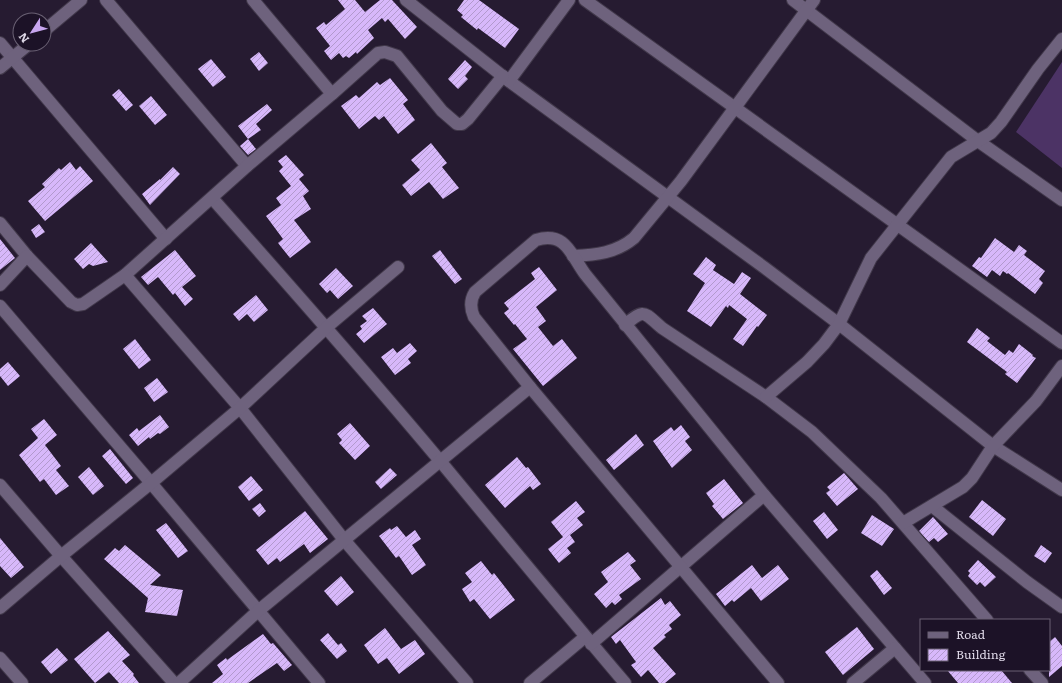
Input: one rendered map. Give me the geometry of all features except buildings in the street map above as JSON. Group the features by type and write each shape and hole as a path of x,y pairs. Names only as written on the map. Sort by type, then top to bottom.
{"street":[{"path":"52,24 81,0"},
{"path":"106,0 248,166"},
{"path":"253,0 332,94"},
{"path":"406,0 506,78 765,268 993,446 1062,490"},
{"path":"0,223 27,256 71,302 84,304 92,300 126,274 378,53 385,52 397,56 448,118 457,124 462,124 506,78 569,0"},
{"path":"585,0 735,107 897,226 1062,343"},
{"path":"793,0 978,141 1062,200"},
{"path":"573,256 589,256 626,246 642,230 668,198 814,0"},
{"path":"766,397 807,362 824,344 838,324 871,258 951,157 991,133 1001,122 1038,69 1062,39"},
{"path":"0,43 166,239"},
{"path":"0,68 19,52"},
{"path":"212,198 327,327 625,683"},
{"path":"778,683 680,568 474,317 471,311 471,300 476,292 536,240 548,238 560,241 570,249 584,274 764,495 925,683"},
{"path":"0,285 27,256"},
{"path":"0,608 240,408 327,327 398,267"},
{"path":"126,274 240,408 345,541 468,683"},
{"path":"0,306 320,683"},
{"path":"625,325 639,314 649,316 662,328 766,397 817,437 881,498 986,619"},
{"path":"903,523 963,487 972,478 993,446 1036,401 1062,366"},
{"path":"179,683 258,611 345,541 530,387"},
{"path":"0,485 174,683"},
{"path":"530,683 680,568 764,495"},
{"path":"932,506 1027,582 1062,607"},
{"path":"853,683 895,648"},
{"path":"0,658 22,683"},
{"path":"1031,671 1042,683"}],"shaded area":[{"path":"1062,62 1062,168 1016,132"}]}
